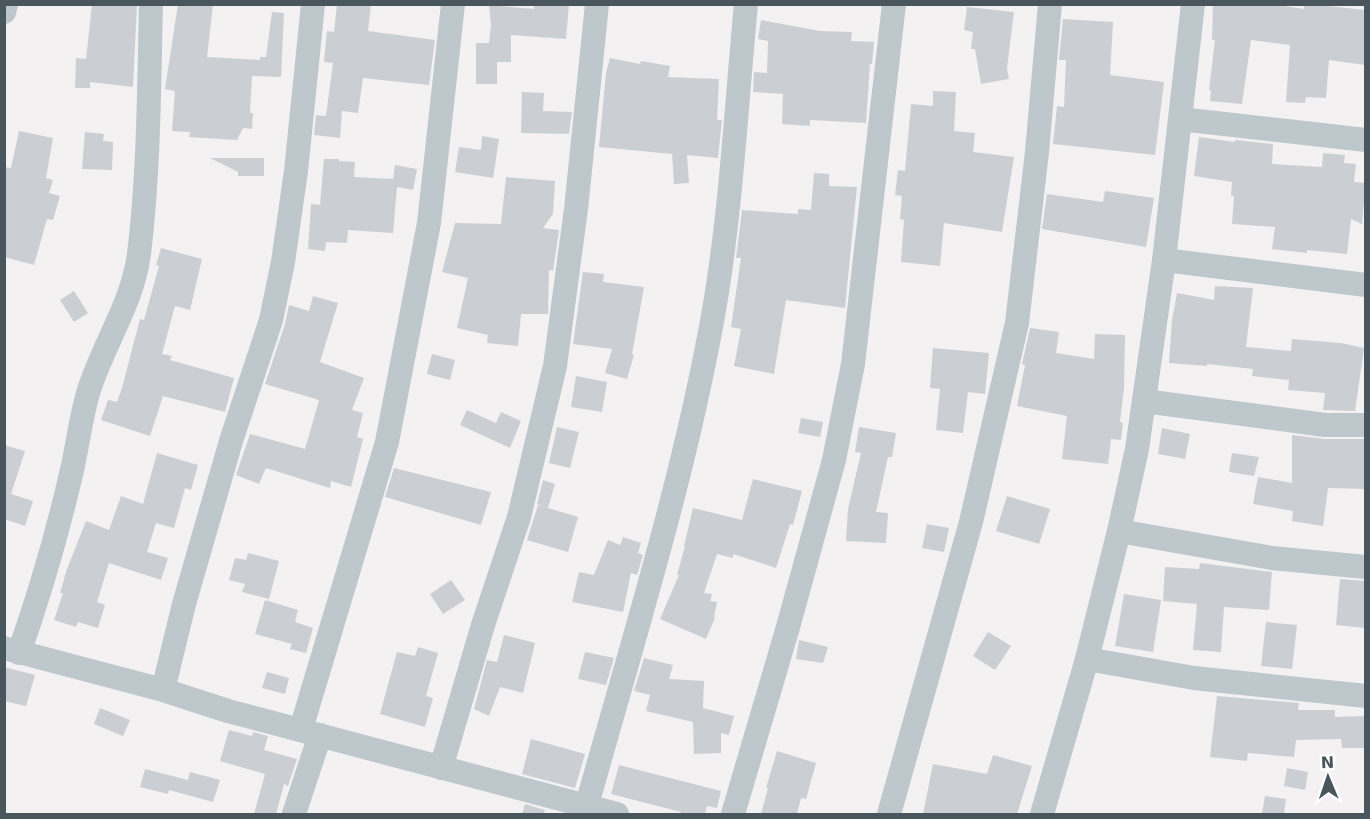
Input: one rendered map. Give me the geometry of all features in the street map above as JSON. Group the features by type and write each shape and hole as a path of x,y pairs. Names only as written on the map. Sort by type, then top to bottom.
{"street":[{"path":"4,12 6,4"},
{"path":"151,4 146,162 139,255 132,290 90,387 81,419 72,469 37,600 12,651 617,814"},
{"path":"163,690 184,603 231,441 272,320 294,182 313,4"},
{"path":"294,814 310,732 387,442 429,223 453,4"},
{"path":"441,768 483,625 519,517 555,366 576,209 597,4"},
{"path":"587,805 670,503 712,316 726,226 746,4"},
{"path":"733,814 834,460 851,375 894,4"},
{"path":"889,814 971,522 1017,323 1037,152 1050,4"},
{"path":"1042,814 1087,659 1137,449 1164,260 1193,4"},
{"path":"1180,118 1365,140"},
{"path":"1164,260 1365,285"},
{"path":"1144,401 1324,425 1365,426"},
{"path":"1119,531 1272,558 1365,567"},
{"path":"1087,659 1194,678 1365,696"}],"building":[{"path":"92,4 137,4 133,87 90,82 90,88 75,88 76,58 86,59"},
{"path":"178,4 213,4 207,57 260,60 260,57 266,57 272,12 284,13 281,77 252,76 250,113 253,113 252,129 243,128 237,140 189,137 190,132 172,131 175,91 165,89"},
{"path":"337,4 371,4 368,31 435,40 429,85 363,78 358,113 342,111 340,138 314,135 316,115 326,116 333,63 324,62 327,31 334,32"},
{"path":"534,4 569,4 566,39 511,35 511,62 497,62 497,84 476,84 476,43 489,43 491,25 489,5 534,9"},
{"path":"1213,4 1271,4 1304,9 1304,4 1309,4 1365,10 1365,65 1329,60 1326,98 1306,97 1305,103 1286,102 1290,45 1251,40 1242,104 1210,101 1211,90 1209,90 1215,40 1212,40"},
{"path":"967,7 1014,12 1007,68 1009,79 981,84 975,49 971,49 973,32 964,30"},
{"path":"1063,19 1113,22 1110,75 1164,82 1155,155 1053,144 1057,106 1064,107 1066,60 1059,60"},
{"path":"761,20 820,31 852,32 851,41 874,42 872,64 870,64 866,123 810,120 810,126 782,124 783,94 753,92 754,72 767,73 768,41 758,39"},
{"path":"610,58 640,64 641,61 670,66 668,77 719,79 717,120 722,120 718,158 687,155 689,183 674,184 672,154 599,147 606,73"},
{"path":"933,91 956,92 954,131 975,133 973,152 1014,157 1002,232 944,223 940,266 901,262 904,220 900,219 902,196 895,195 898,170 905,171 911,104 933,106"},
{"path":"522,92 544,93 543,111 572,112 569,134 521,133"},
{"path":"19,131 53,138 46,178 53,180 49,193 60,196 53,220 47,219 34,265 4,257 4,167 11,168"},
{"path":"85,132 104,134 103,141 113,142 112,170 82,169"},
{"path":"482,136 499,139 493,178 455,172 459,147 481,150"},
{"path":"1199,137 1273,144 1272,164 1322,167 1323,153 1345,155 1344,163 1356,164 1354,182 1365,183 1362,224 1351,219 1347,254 1272,249 1275,227 1232,224 1234,196 1231,196 1232,182 1194,176"},
{"path":"210,158 264,158 264,176 238,176 238,172"},
{"path":"324,159 355,162 354,177 393,179 395,165 417,169 413,190 397,187 393,233 348,230 347,243 326,242 325,251 308,249 311,204 320,205"},
{"path":"814,173 829,174 829,186 857,187 845,308 786,300 774,374 734,366 741,329 731,327 741,258 736,258 742,210 798,214 798,209 811,210"},
{"path":"506,177 555,181 553,214 543,228 559,230 553,271 549,270 548,314 521,314 518,346 487,343 488,335 457,328 468,278 442,272 455,223 501,224"},
{"path":"1105,191 1154,198 1146,247 1042,229 1047,194 1103,202"},
{"path":"161,248 202,259 190,310 175,306 162,354 172,356 170,360 234,378 225,412 163,396 150,436 101,420 108,400 117,402 122,388 140,319 144,320 159,266 156,265"},
{"path":"583,272 604,274 603,282 644,287 632,354 634,355 627,379 605,373 612,349 573,344"},
{"path":"1215,286 1253,288 1246,347 1291,351 1292,339 1341,343 1364,348 1355,411 1323,410 1325,393 1288,390 1289,380 1252,376 1253,369 1169,363 1172,320 1177,293 1214,300"},
{"path":"74,291 88,313 74,322 60,300"},
{"path":"313,296 338,303 320,362 364,378 352,410 363,413 357,437 363,439 351,487 331,481 330,488 266,468 259,484 236,475 250,434 305,449 319,400 265,384 289,305 309,311"},
{"path":"1030,328 1059,332 1056,353 1094,359 1095,334 1125,335 1121,440 1111,439 1108,464 1062,459 1067,416 1017,406 1025,365 1022,364"},
{"path":"933,348 989,353 985,394 968,392 963,433 936,430 940,389 930,388"},
{"path":"432,354 455,360 450,380 427,374"},
{"path":"576,376 607,382 602,412 571,407"},
{"path":"467,410 496,423 501,412 521,421 510,448 460,425"},
{"path":"801,418 823,422 820,437 798,433"},
{"path":"557,427 579,432 570,468 549,463"},
{"path":"859,427 896,433 892,457 888,457 876,512 888,513 886,543 846,541 848,509 861,453 855,452"},
{"path":"1162,428 1190,434 1185,459 1158,454"},
{"path":"1292,435 1325,439 1365,439 1365,489 1328,488 1323,526 1292,521 1293,511 1253,504 1258,477 1292,483"},
{"path":"4,445 25,451 11,494 33,501 25,526 4,519"},
{"path":"157,453 198,465 191,490 185,488 174,528 156,523 147,552 168,558 161,580 109,563 97,602 105,605 98,628 78,622 76,627 54,620 63,593 60,593 67,569 86,521 109,530 121,496 143,504"},
{"path":"1232,453 1259,457 1254,476 1229,472"},
{"path":"394,468 491,492 481,525 385,497"},
{"path":"753,479 802,491 793,525 790,524 776,568 733,554 733,558 717,554 704,593 712,594 710,601 717,602 715,618 706,639 660,619 679,575 677,575 693,508 742,520"},
{"path":"543,480 555,484 548,508 537,504"},
{"path":"1007,496 1050,509 1039,544 996,531"},
{"path":"538,505 578,517 568,552 527,540"},
{"path":"927,524 949,528 944,552 922,548"},
{"path":"623,537 641,543 638,553 643,555 637,575 631,573 623,612 572,602 579,572 594,575 608,540 620,545"},
{"path":"248,553 279,561 269,599 242,592 245,584 229,580 235,558 246,560"},
{"path":"1200,563 1272,572 1269,610 1224,607 1221,652 1193,650 1197,604 1163,601 1165,567 1199,569"},
{"path":"1340,579 1365,581 1365,628 1336,625"},
{"path":"451,580 465,600 443,614 430,594"},
{"path":"1124,594 1161,600 1153,652 1115,646"},
{"path":"265,600 298,610 295,622 313,628 306,653 290,649 292,644 255,634"},
{"path":"1266,622 1297,625 1292,669 1261,666"},
{"path":"988,632 1011,646 995,670 973,656"},
{"path":"504,635 535,643 523,693 500,687 489,716 474,709 487,660 497,662"},
{"path":"799,640 828,647 823,663 796,659"},
{"path":"418,647 438,653 426,696 433,698 425,727 380,714 397,652 415,656"},
{"path":"585,652 614,658 606,685 578,679"},
{"path":"644,658 673,665 669,679 704,681 703,708 734,716 729,735 721,733 721,753 694,754 693,722 646,711 650,695 634,691"},
{"path":"4,667 35,675 26,706 4,701"},
{"path":"267,672 289,678 285,694 262,688"},
{"path":"1217,696 1299,703 1298,710 1335,710 1335,717 1365,716 1365,748 1342,748 1341,739 1296,740 1294,757 1248,753 1247,761 1210,757"},
{"path":"100,708 130,720 123,736 94,724"},
{"path":"229,730 252,736 253,732 268,736 264,750 297,759 288,786 284,784 276,814 254,814 265,774 220,761"},
{"path":"531,739 585,754 575,788 522,774"},
{"path":"777,751 816,763 806,799 801,798 797,814 761,814"},
{"path":"993,755 1032,766 1017,814 923,814 933,764 987,774"},
{"path":"619,765 721,791 717,808 707,806 705,814 680,814 681,812 611,794"},
{"path":"1287,768 1308,772 1305,790 1284,786"},
{"path":"145,769 188,780 190,772 220,780 213,802 169,790 168,794 140,787"},
{"path":"1265,796 1286,799 1284,814 1262,814"},
{"path":"525,804 545,810 543,814 522,814"}]}
